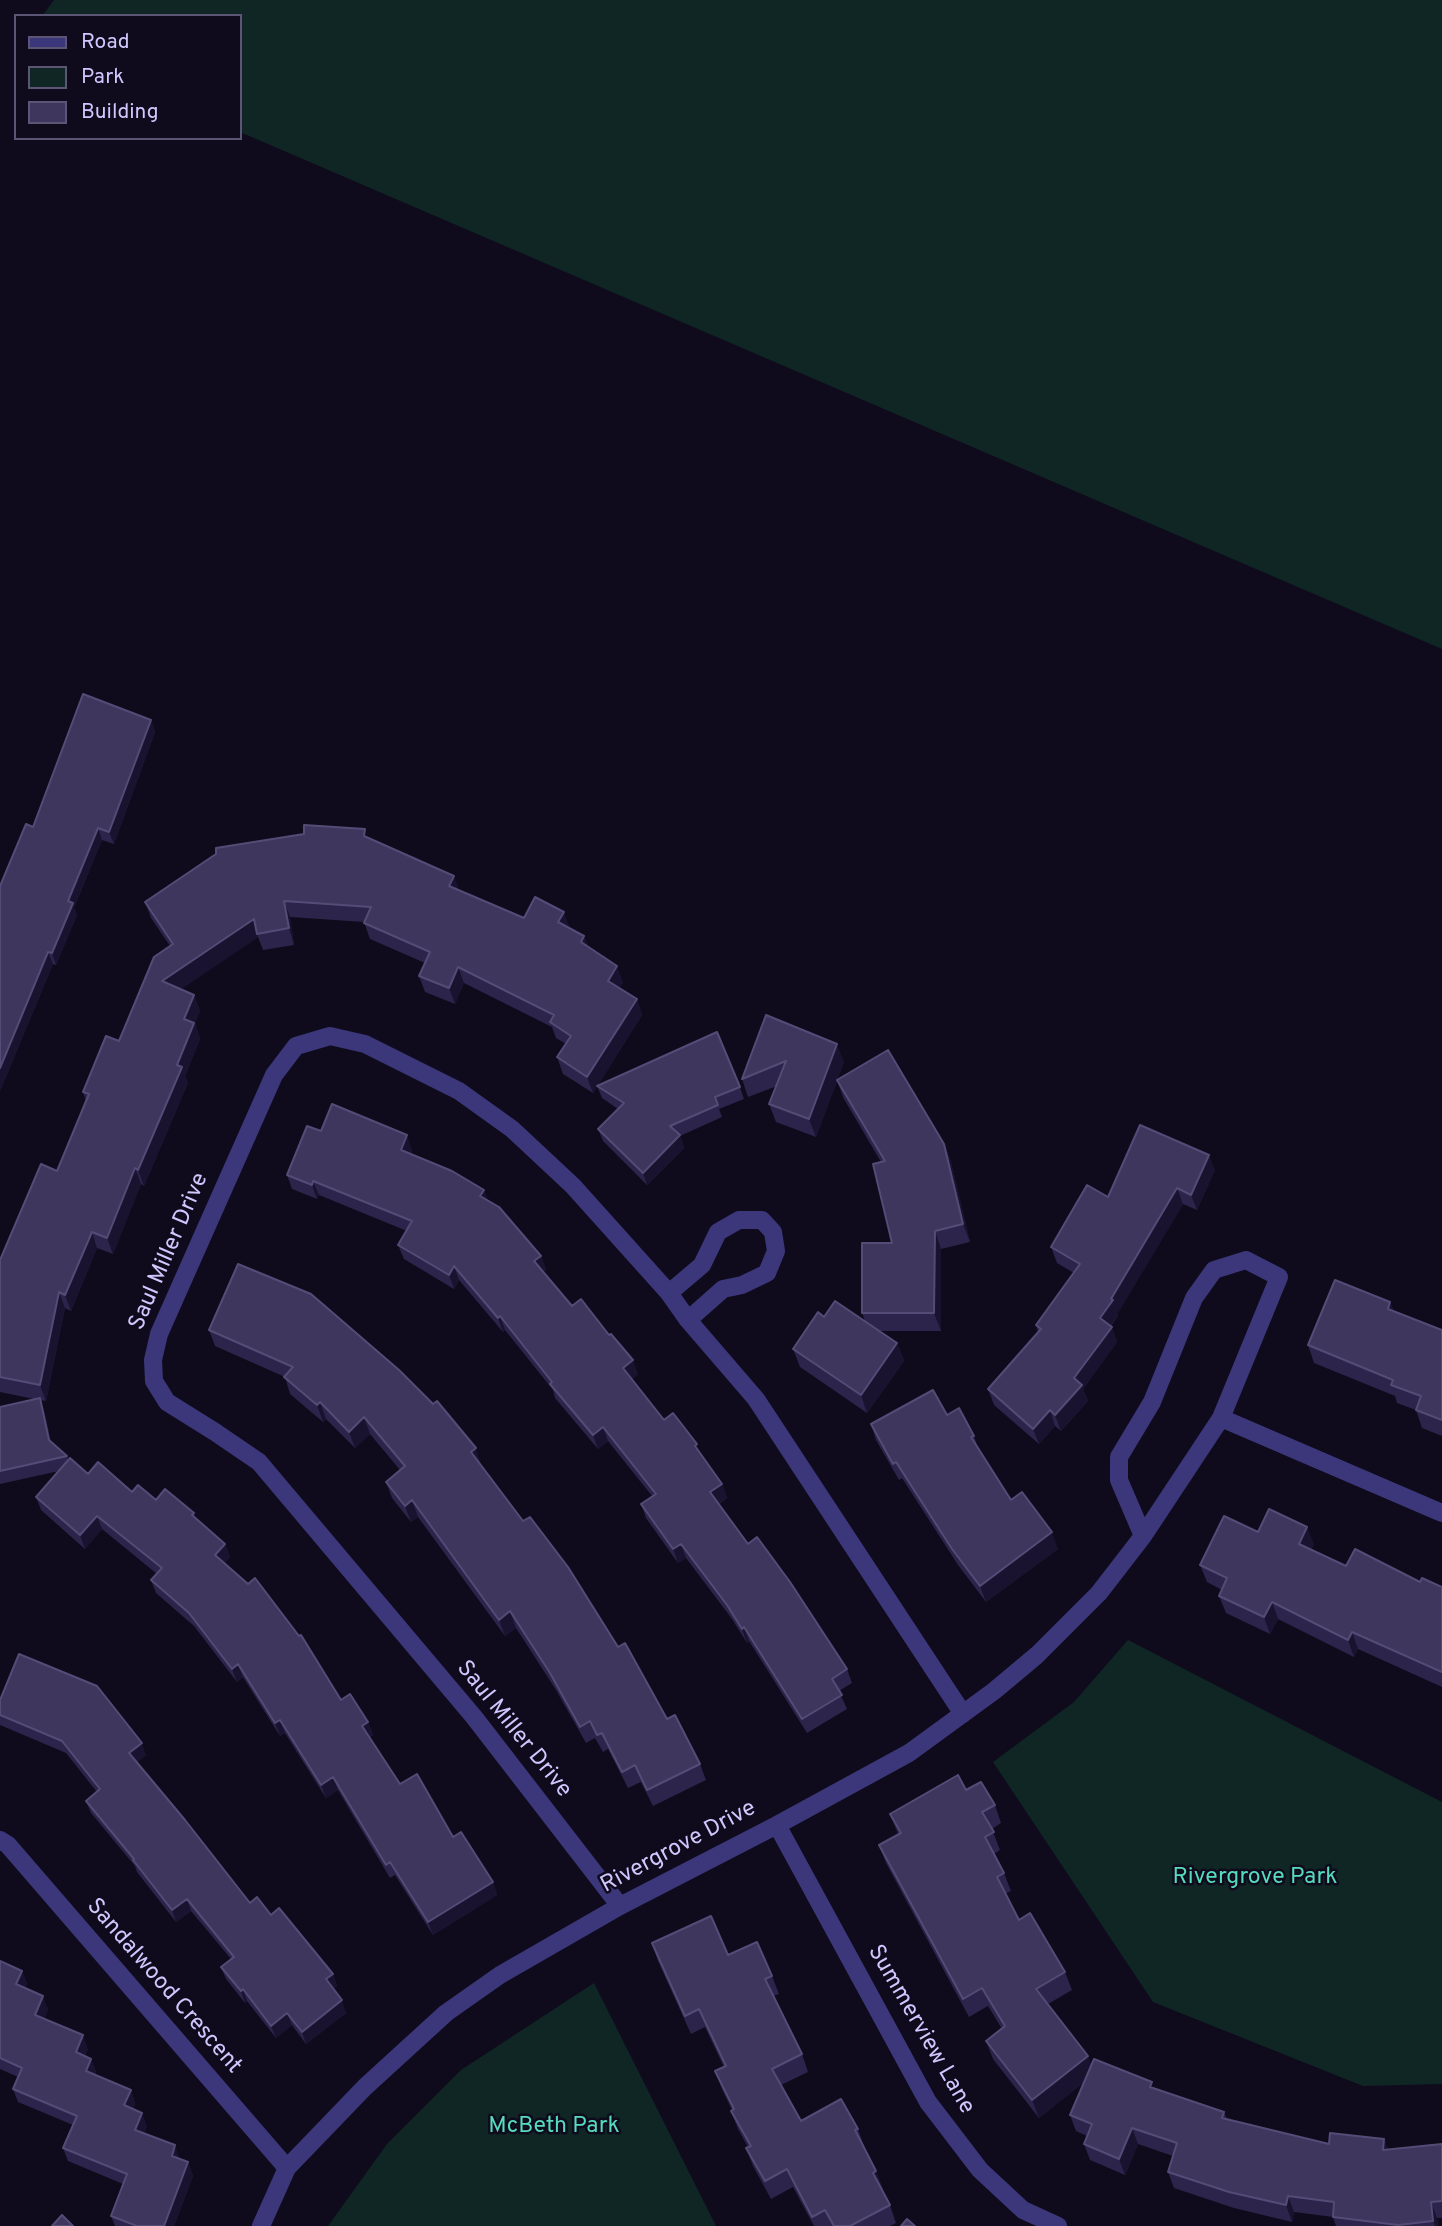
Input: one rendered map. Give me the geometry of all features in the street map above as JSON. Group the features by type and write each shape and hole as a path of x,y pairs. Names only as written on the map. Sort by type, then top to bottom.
{"street":[{"name":"Saul Miller Drive","path":"620,1906 474,1717 259,1462 167,1402 154,1381 153,1360 159,1334 274,1075 296,1046 330,1036 365,1044 459,1091 513,1129 573,1186 669,1293 688,1320 756,1399 963,1714"},
{"path":"669,1293 702,1265 718,1232 738,1220 762,1220 773,1231 776,1251 767,1273 742,1285 723,1289 688,1320"},
{"name":"Rivergrove Drive","path":"261,2226 287,2168 365,2087 446,2014 500,1975 620,1906 909,1753 1037,1655 1099,1593 1143,1536 1221,1418 1279,1277 1247,1260 1214,1270 1194,1298 1152,1402 1119,1457 1119,1480 1143,1536"},
{"path":"1221,1418 1442,1513"},
{"name":"Summerview Lane","path":"777,1825 928,2102 980,2170 1023,2210 1058,2226"},
{"name":"Sandalwood Crescent","path":"0,1840 8,1845 287,2168"}],"green space":[{"path":"54,0 1442,0 1442,649 242,133 242,14 44,14"},
{"name":"Rivergrove Park","path":"1128,1640 1442,1802 1442,2084 1363,2086 1153,2002 993,1762 1074,1702"},
{"name":"McBeth Park","path":"594,1983 716,2226 328,2226 387,2144 461,2070"}],"building":[{"path":"83,694 151,720 109,832 98,828 68,901 73,903 52,953 48,952 0,1068 0,886 26,824 33,827"},
{"path":"304,825 365,829 364,836 454,876 449,886 524,918 535,897 564,912 558,922 584,936 581,942 617,966 608,981 637,999 587,1077 557,1057 571,1036 550,1022 554,1015 458,967 449,988 419,976 430,952 364,923 371,907 284,901 289,928 257,934 254,919 162,981 194,995 184,1019 194,1023 177,1065 182,1067 138,1170 135,1168 107,1238 92,1232 65,1295 59,1292 40,1385 0,1377 0,1260 41,1164 57,1171 89,1094 83,1092 106,1036 119,1041 154,957 173,944 145,902 216,854 216,848 304,834"},
{"path":"766,1015 837,1044 809,1119 769,1104 786,1061 742,1079"},
{"path":"717,1032 740,1087 715,1097 718,1105 670,1126 680,1135 643,1173 598,1129 624,1103 597,1086"},
{"path":"888,1050 944,1144 963,1224 935,1231 934,1313 862,1313 862,1243 892,1243 873,1164 885,1161 837,1080"},
{"path":"332,1104 407,1135 401,1150 452,1171 484,1190 480,1196 499,1207 541,1256 534,1261 572,1306 581,1299 633,1360 623,1368 664,1420 673,1413 697,1444 695,1446 722,1484 710,1492 748,1544 757,1537 790,1582 847,1669 832,1679 842,1695 802,1719 744,1627 742,1629 681,1544 673,1549 641,1504 656,1494 603,1427 593,1435 550,1384 552,1382 500,1316 498,1318 454,1266 449,1275 398,1245 412,1221 313,1181 312,1185 287,1175 307,1126 321,1131"},
{"path":"1140,1125 1209,1155 1191,1195 1177,1188 1100,1318 1112,1327 1074,1378 1082,1385 1055,1415 1050,1410 1033,1429 988,1389 1041,1329 1036,1325 1080,1264 1051,1247 1087,1185 1108,1197"},
{"path":"238,1264 311,1294 399,1370 433,1404 437,1401 476,1448 471,1452 523,1521 530,1517 568,1567 618,1647 625,1643 667,1719 675,1715 700,1764 647,1790 635,1765 622,1772 602,1733 597,1735 590,1721 580,1727 550,1673 510,1611 499,1620 412,1500 405,1506 386,1482 405,1466 364,1417 349,1432 320,1402 317,1405 284,1377 293,1367 209,1330"},
{"path":"1335,1280 1390,1302 1388,1309 1442,1330 1442,1420 1416,1410 1421,1396 1391,1385 1393,1380 1308,1345"},
{"path":"835,1301 897,1343 861,1395 793,1349 818,1312 824,1317"},
{"path":"933,1390 947,1415 959,1408 974,1436 971,1437 1011,1500 1022,1492 1052,1532 980,1586 952,1549 896,1462 893,1464 871,1424"},
{"path":"40,1398 49,1440 67,1456 0,1471 0,1407"},
{"path":"70,1458 88,1474 98,1462 132,1492 138,1485 156,1500 165,1489 225,1544 215,1555 248,1584 255,1578 299,1636 301,1635 341,1700 350,1694 368,1722 362,1726 400,1784 417,1774 453,1837 461,1832 493,1882 428,1922 390,1862 386,1865 333,1777 321,1785 280,1720 275,1723 238,1664 232,1669 189,1613 151,1580 162,1568 97,1516 80,1535 36,1497"},
{"path":"1269,1509 1307,1527 1299,1544 1346,1566 1355,1549 1420,1582 1422,1578 1442,1587 1442,1672 1352,1632 1348,1640 1272,1602 1264,1617 1219,1596 1227,1578 1200,1565 1224,1516 1258,1532"},
{"path":"19,1654 97,1686 142,1743 129,1753 250,1903 257,1897 271,1915 279,1908 333,1974 326,1979 342,2000 302,2032 287,2013 271,2026 243,1989 241,1991 221,1967 234,1957 187,1899 172,1910 86,1801 100,1789 62,1741 0,1715 0,1700"},
{"path":"958,1775 966,1790 981,1782 995,1805 982,1812 994,1832 985,1837 1004,1873 997,1877 1019,1920 1030,1913 1065,1972 1036,1989 1088,2056 1032,2100 986,2041 1005,2026 982,1988 963,1999 879,1845 901,1833 890,1814"},
{"path":"711,1916 728,1955 757,1942 772,1976 765,1979 802,2054 772,2069 801,2121 841,2099 858,2129 855,2130 876,2171 873,2173 890,2205 850,2226 834,2226 825,2210 812,2217 787,2169 765,2181 746,2148 751,2146 731,2111 734,2109 715,2071 726,2066 699,2009 685,2016 652,1943"},
{"path":"0,1961 22,1971 16,1984 43,1996 35,2015 83,2035 76,2052 91,2059 86,2071 131,2090 124,2105 142,2113 135,2130 175,2145 172,2156 188,2162 164,2226 137,2226 111,2216 127,2174 63,2148 77,2116 13,2089 22,2068 0,2058"},
{"path":"1094,2059 1152,2082 1150,2087 1224,2112 1222,2118 1329,2144 1330,2133 1384,2139 1383,2150 1442,2144 1442,2201 1431,2202 1433,2221 1398,2225 1333,2217 1334,2202 1288,2196 1286,2205 1229,2192 1168,2172 1177,2143 1132,2128 1119,2159 1084,2144 1092,2124 1070,2115"},
{"path":"62,2215 73,2226 52,2226"},
{"path":"907,2219 915,2226 901,2226"}]}
